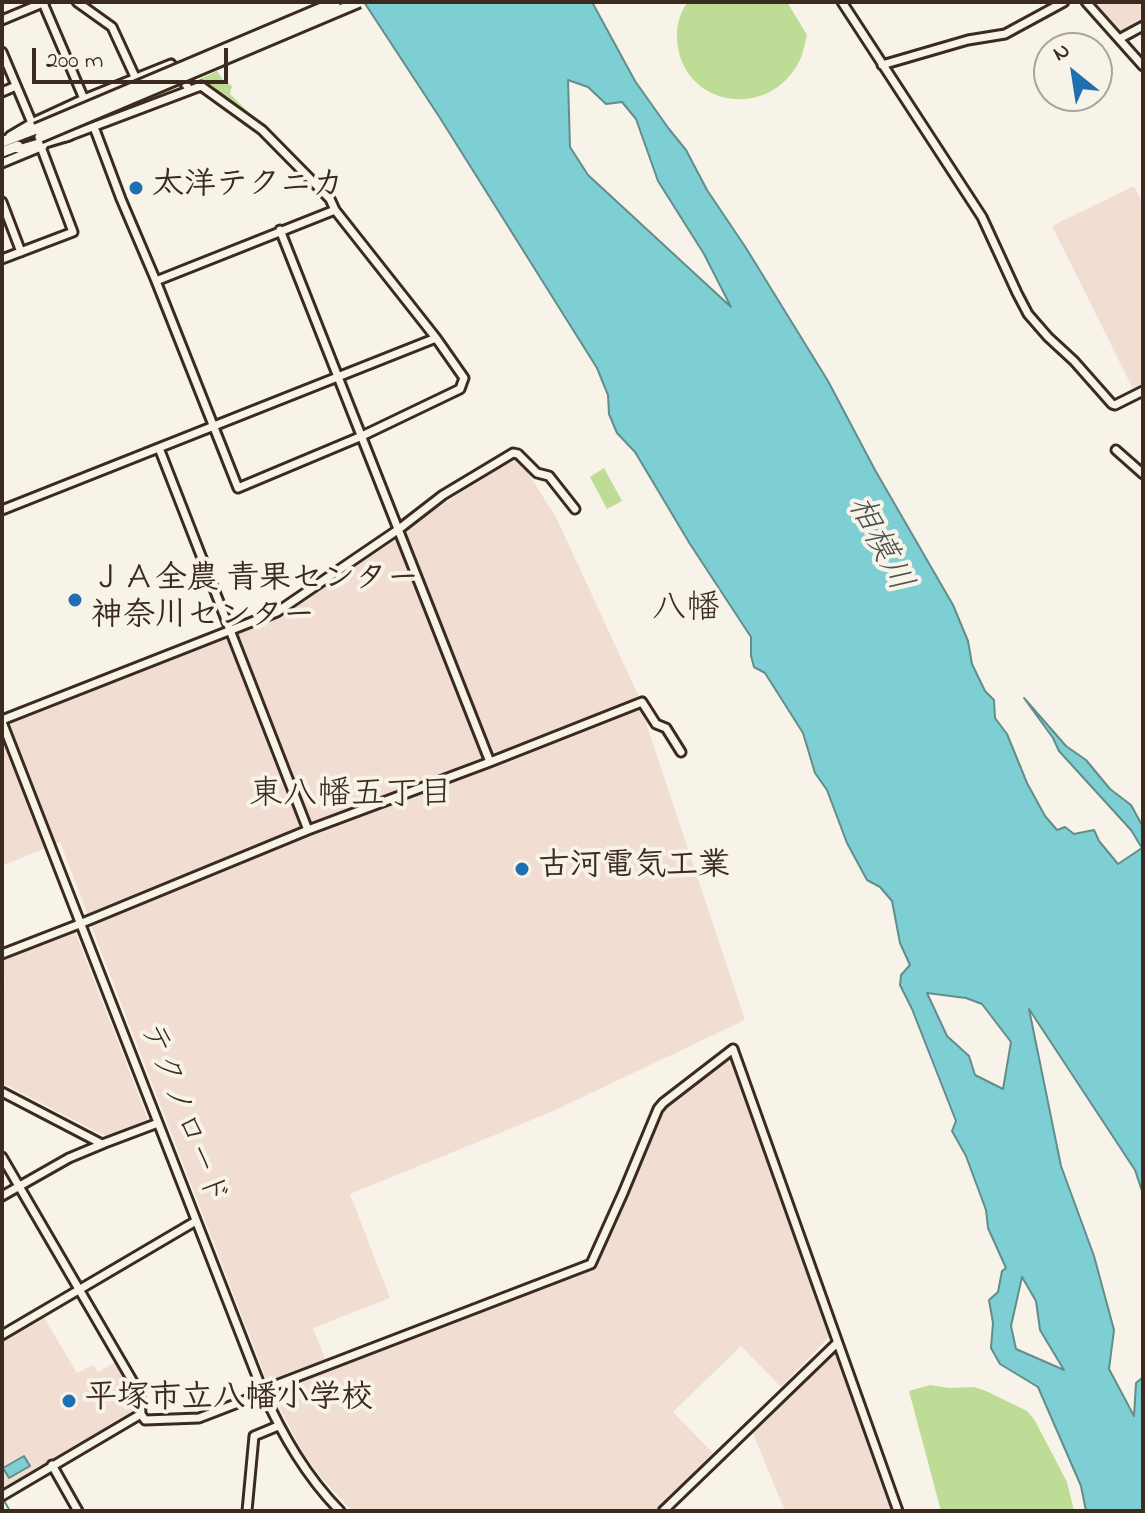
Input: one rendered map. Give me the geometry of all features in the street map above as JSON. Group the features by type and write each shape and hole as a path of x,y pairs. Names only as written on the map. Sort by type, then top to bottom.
{"main road":[{"path":"2,152 336,2"},
{"path":"2,142 37,134 359,2"},
{"path":"15,147 22,149 69,135"}],"street":[{"path":"2,20 44,2 84,99"},
{"path":"77,2 112,27 136,79"},
{"path":"842,2 982,217 1028,314 1112,404 1143,391"},
{"path":"882,65 968,40 1005,34 1064,2"},
{"path":"1086,2 1143,66"},
{"path":"1119,39 1143,26"},
{"path":"2,52 37,134 73,232 2,259"},
{"path":"2,163 84,99 171,64 189,89"},
{"path":"2,92 16,86"},
{"path":"37,134 69,135 201,86 262,130 330,199 335,210 464,378 460,389 362,436 238,488 94,127"},
{"path":"2,202 21,252"},
{"path":"156,281 335,210"},
{"path":"280,230 490,762"},
{"path":"2,510 436,338"},
{"path":"159,448 308,830"},
{"path":"1116,450 1143,474"},
{"path":"2,721 277,612 399,529 443,495 513,453 518,454 537,473 549,476 575,509"},
{"path":"2,954 308,830 642,702 656,724 666,728 681,752"},
{"name":"テクノロード","path":"2,721 263,1392 295,1455 335,1509"},
{"path":"2,1157 140,1394 141,1414 145,1420 199,1418 256,1396 268,1388 591,1264 658,1109 733,1049 898,1511"},
{"path":"2,1092 102,1144"},
{"path":"2,1196 69,1158 158,1123"},
{"path":"2,1335 196,1221"},
{"path":"663,1511 837,1343"},
{"path":"3,1493 141,1414"},
{"path":"247,1511 254,1436 278,1426"},
{"path":"52,1465 78,1511"}],"shaded area":[{"path":"1094,2 1143,2 1143,21 1120,32"},
{"path":"1134,186 1143,204 1143,384 1133,389 1052,226"},
{"path":"517,456 556,517 639,697 491,756 402,531"},
{"path":"395,534 486,759 312,828 235,633 266,620"},
{"path":"230,634 306,830 88,916 60,842 2,866 2,724"},
{"path":"640,705 745,1020 551,1112 350,1194 390,1298 313,1328 325,1359 267,1381 90,923"},
{"path":"74,929 148,1119 107,1137 2,1083 2,986 5,984 2,956"},
{"path":"730,1056 829,1337 781,1387 741,1346 673,1412 713,1453 654,1511 352,1511 302,1451 271,1391 595,1265 663,1109"},
{"name":"平塚市立八幡小学校","path":"43,1316 77,1373 93,1365 98,1372 116,1362 134,1392 136,1410 5,1487 2,1482 2,1339"},
{"path":"832,1353 837,1354 894,1511 785,1511 752,1431"}],"green space":[{"path":"688,2 787,2 807,35 797,66 779,86 761,96 741,99 722,97 705,89 691,76 681,59 678,27"},
{"path":"217,71 232,86 230,94 322,187 256,122 206,81 198,80"},
{"path":"604,468 622,501 607,509 590,477"},
{"path":"930,1385 974,1387 1027,1411 1067,1482 1074,1511 941,1511 909,1391"}],"water":[{"name":"相模川","path":"364,2 592,2 635,81 686,150 707,190 828,381 953,605 968,641 972,664 985,691 994,700 995,718 1007,734 1027,783 1045,816 1057,830 1065,827 1074,834 1094,830 1118,864 1142,848 1131,830 1059,751 1024,698 1066,746 1086,760 1110,789 1131,805 1143,827 1143,1194 1135,1170 1029,1009 1061,1166 1094,1256 1114,1330 1109,1369 1134,1416 1136,1383 1143,1377 1143,1511 1086,1511 1081,1486 1038,1387 1000,1364 991,1348 993,1323 989,1300 998,1292 1002,1271 1006,1268 988,1228 986,1210 966,1156 952,1131 956,1121 900,985 901,975 910,965 900,943 892,901 880,887 867,880 847,843 827,790 815,773 803,733 765,673 754,667 751,637 635,452 617,433 609,414 608,395 597,368","holes":["568,80 588,87 606,104 622,102 636,119 658,181 704,254 731,307 588,175 570,147","927,993 966,998 982,1004 1011,1042 1003,1089 975,1075 969,1056 947,1036","1022,1277 1036,1301 1040,1330 1064,1370 1016,1349 1011,1326"]},
{"path":"24,1456 30,1466 9,1478 3,1468"}],"waterway":[{"path":"3,1499 10,1511"}],"place":[{"name":"太洋テクニカ","path":"136,188"},
{"name":"ＪＡ全農 青果センター 神奈川センター","path":"75,600"},
{"name":"古河電気工業","path":"522,869"},
{"name":"平塚市立八幡小学校","path":"69,1401"}],"district":[{"name":"八幡","path":"686,611"},
{"name":"東八幡五丁目","path":"351,797"}]}
